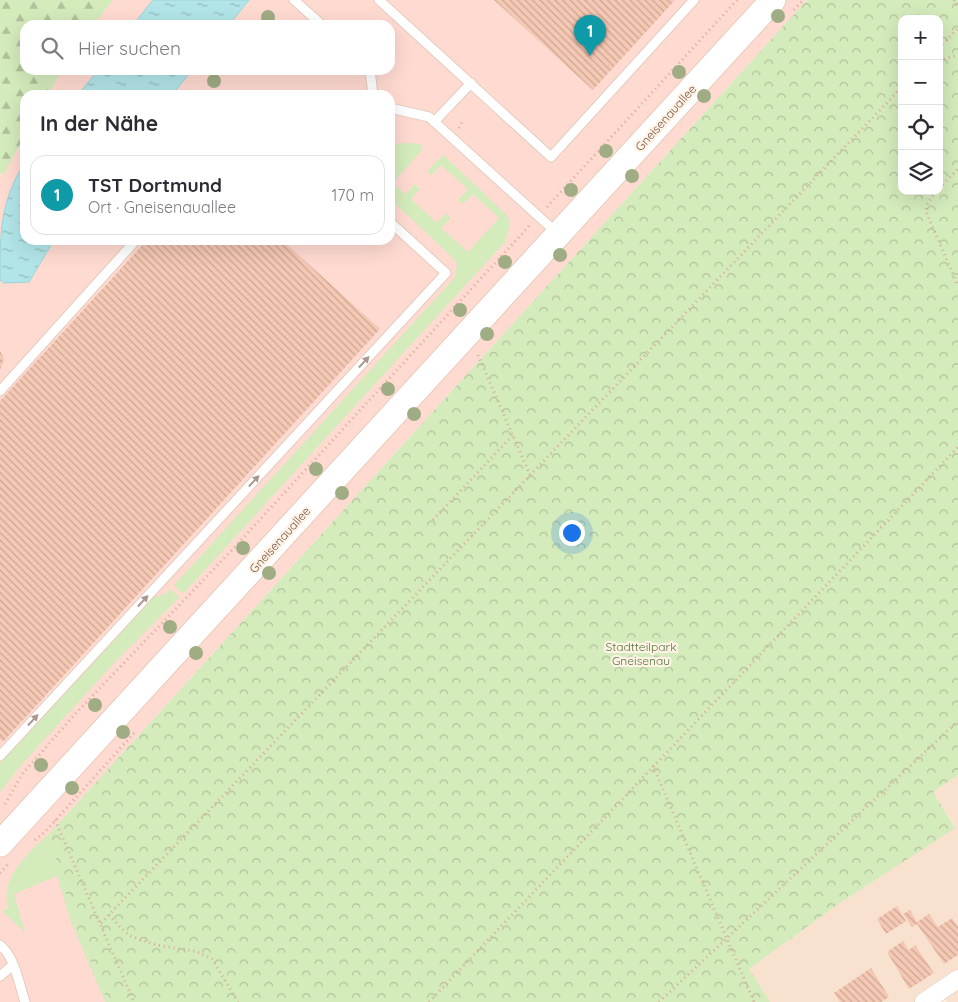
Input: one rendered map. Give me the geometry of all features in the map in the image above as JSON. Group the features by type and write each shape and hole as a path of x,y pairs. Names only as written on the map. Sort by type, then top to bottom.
{"main road":[{"name":"Gneisenauallee","path":"0,844 773,0"}],"street":[{"path":"924,1002 958,979"}],"lane":[{"path":"294,0 316,20"},
{"path":"379,0 551,157 694,0"},
{"path":"371,75 372,90"},
{"path":"434,122 471,83"},
{"path":"395,109 429,117 559,235"},
{"path":"0,756 446,273 395,227"},
{"path":"0,391 131,245"},
{"path":"0,944 5,949 13,966 25,1002"},
{"path":"0,976 13,966"}],"path":[{"path":"3,807 22,773 72,718 226,556 737,0"},
{"path":"954,0 958,8"},
{"path":"943,44 958,28"},
{"path":"943,59 958,55"},
{"path":"101,923 898,91"},
{"path":"943,184 958,168"},
{"path":"933,195 926,206 958,286"},
{"path":"478,355 530,474"},
{"path":"432,520 513,435"},
{"path":"429,1002 958,447"},
{"path":"659,1002 958,721"},
{"path":"653,766 754,1002"},
{"path":"55,820 134,1002"},
{"path":"109,915 131,936 156,945 195,951 212,959 238,1002"}],"shaded area":[{"path":"113,0 807,0 49,834 74,922 108,1002 0,1002 0,173 3,175 20,145 20,245 395,245 395,90 51,90 59,75 395,75 395,20 98,20"},
{"path":"958,775 958,1002 947,1002 940,992 924,1002 770,1002 749,969 837,905 955,827 933,792"}],"green space":[{"path":"0,0 113,0 98,20 20,20 20,75 59,75 51,90 20,90 20,145 3,175 0,173"},
{"name":"Stadtteilpark Gneisenau","path":"807,0 958,0 958,775 933,792 955,828 837,905 749,969 770,1002 108,1002 74,922 49,834"},
{"path":"395,144 423,145 421,151 395,181"},
{"path":"443,155 508,216 510,224 505,242 183,594 174,585 455,277 457,264 452,257 395,204 395,185 405,194 415,184 420,189 411,199 437,223 446,213 451,218 441,228 468,252 499,218 473,194 463,204 458,200 468,189 441,165 431,175 427,171"},
{"path":"170,589 180,597 114,663 23,763 0,792 0,763 150,598 166,594"},
{"path":"49,834 74,922 108,1002 105,1002 71,922 57,876 14,894 23,931 2,911 8,908 8,886 18,866"}],"water":[{"path":"153,0 249,0 233,20 137,20"},
{"path":"94,75 188,75 176,90 82,90"},
{"path":"20,171 20,245 51,245 29,282 4,283 0,280 1,232 6,204"}],"building":[{"path":"494,0 675,0 593,90"},
{"path":"142,245 288,245 380,329 3,742 0,739 0,401"},
{"path":"0,351 4,359 0,370"},
{"path":"897,906 906,921 886,934 877,919"},
{"path":"910,910 917,922 929,914 938,927 952,918 958,927 958,955 944,964 917,924 912,927 903,914"},
{"path":"903,941 909,950 915,945 934,973 909,989 887,952"},
{"path":"871,968 889,997 881,1002 840,1002 834,993"}],"place":[{"name":"TST Dortmund","path":"590,56"}]}
